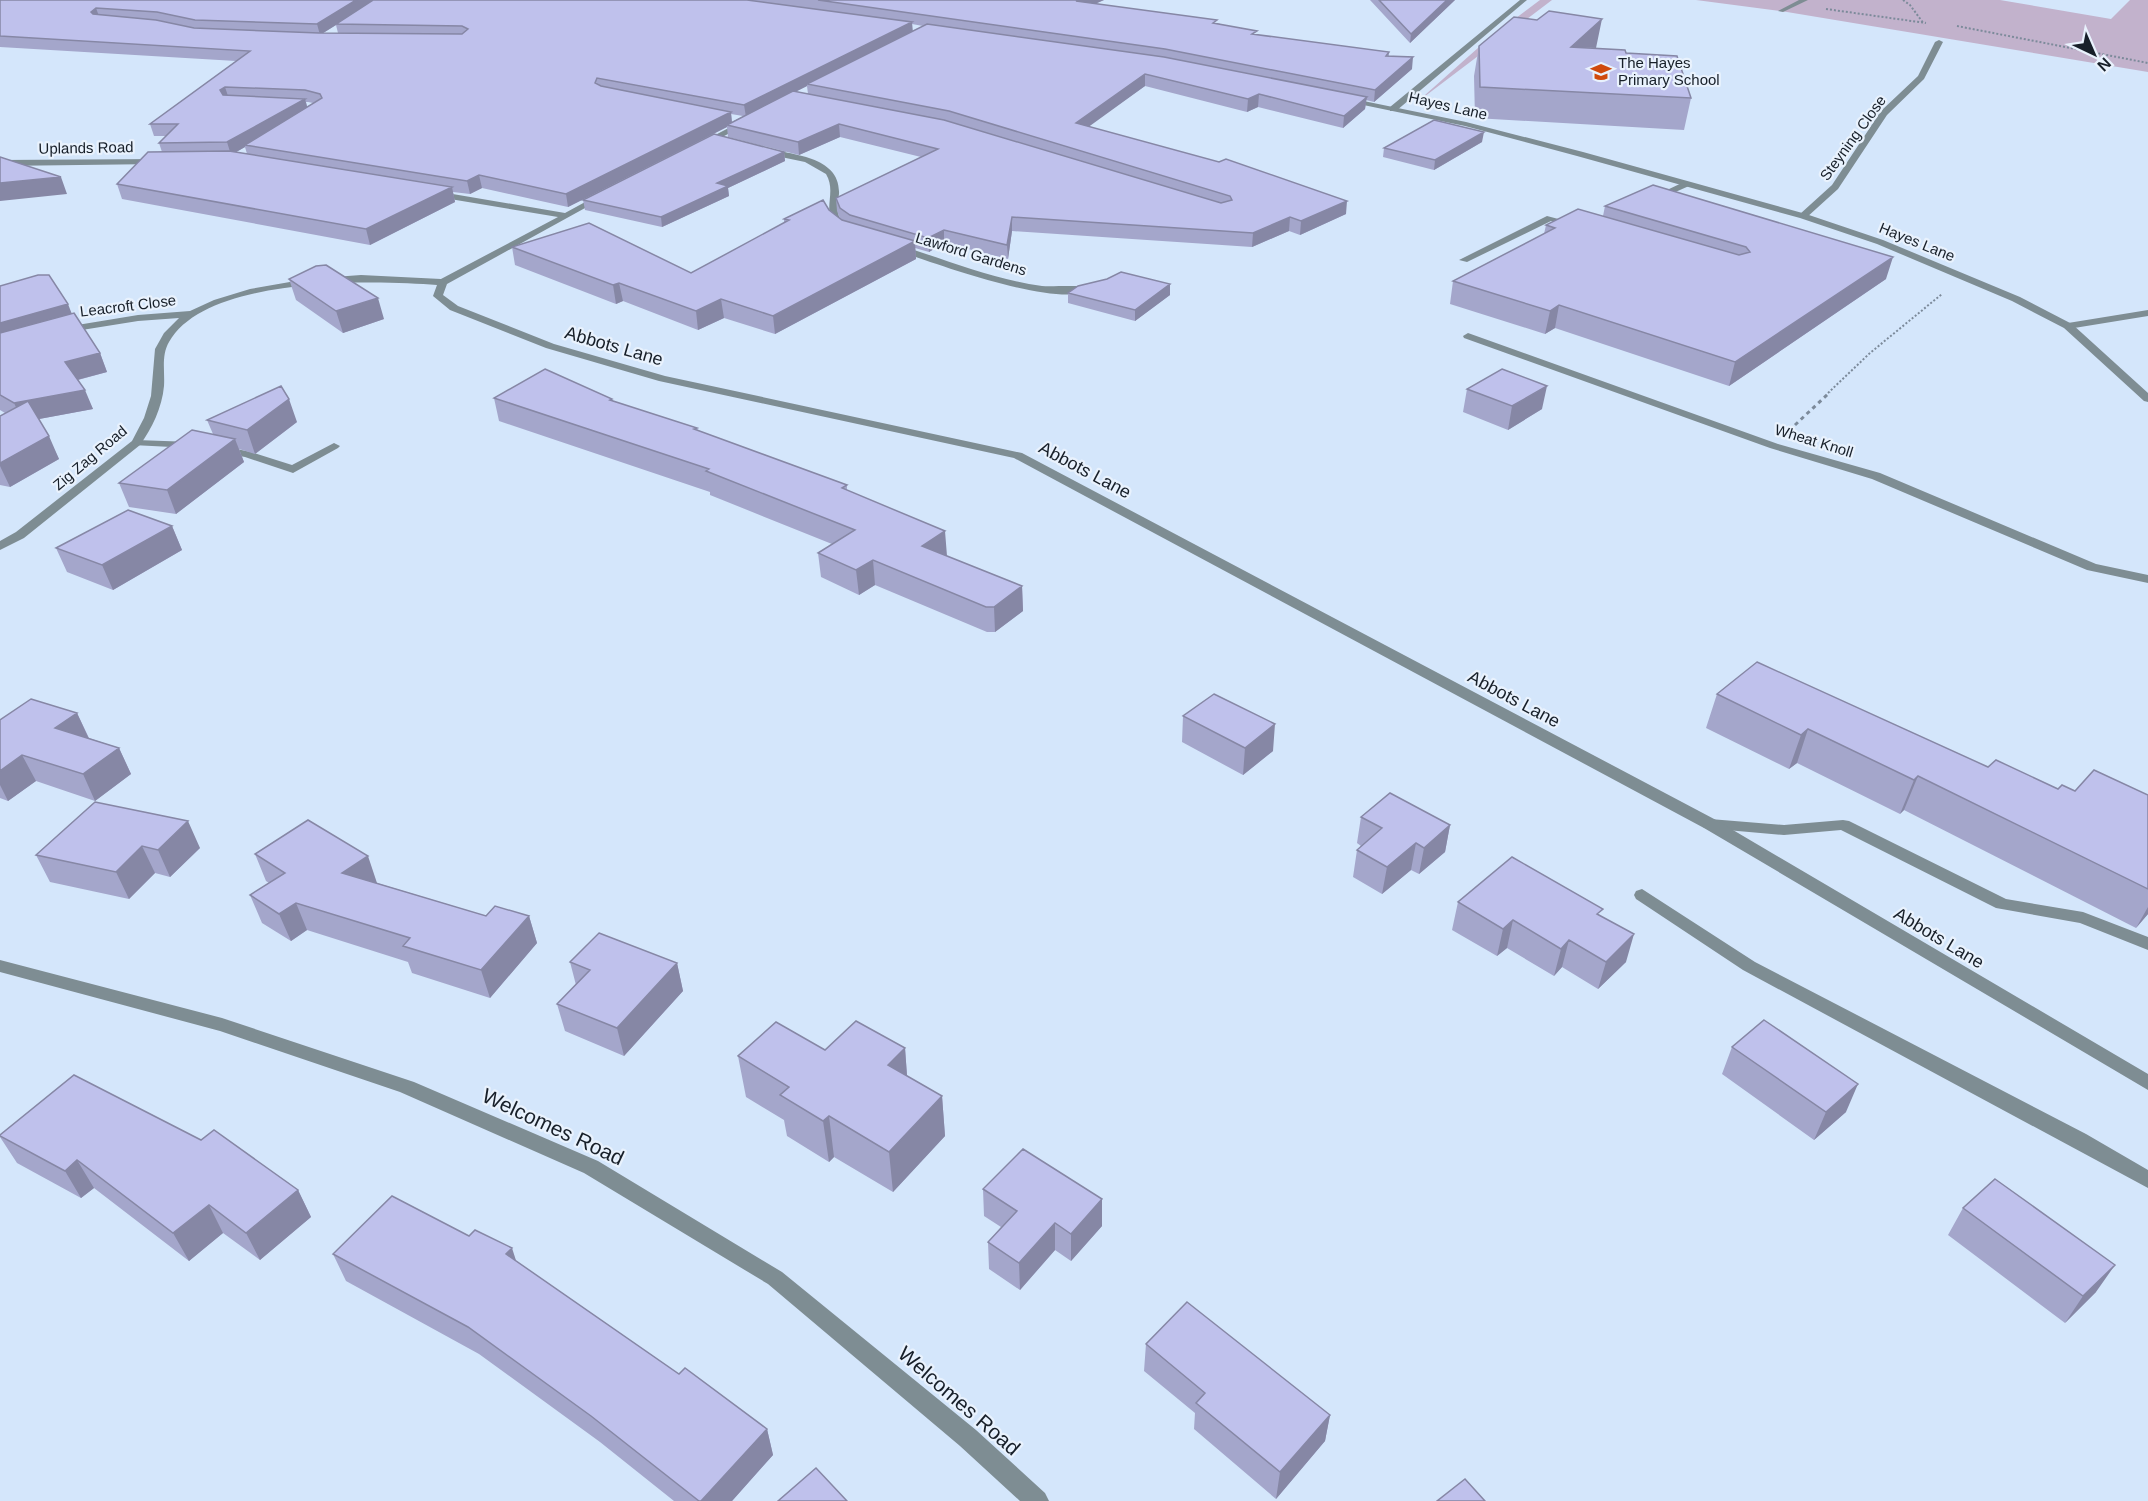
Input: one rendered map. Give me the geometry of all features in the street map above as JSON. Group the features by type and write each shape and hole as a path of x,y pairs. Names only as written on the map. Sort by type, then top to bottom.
{"street":[{"path":"1393,109 1524,0"},
{"path":"1781,11 1805,0"},
{"name":"Steyning Close","path":"1803,216 1835,187 1884,113 1921,77 1939,42"},
{"name":"Hayes Lane","path":"1338,98 1466,124 1803,216 1880,242 2016,299 2068,326 2148,399"},
{"path":"692,149 756,117"},
{"path":"736,119 747,122"},
{"path":"713,138 724,141"},
{"path":"759,150 815,164 829,173 834,184 832,214 835,224 848,233"},
{"name":"Uplands Road","path":"0,163 165,161"},
{"path":"1646,201 1686,184"},
{"path":"429,193 564,215"},
{"path":"443,282 607,193"},
{"path":"1464,260 1550,218 1586,228"},
{"name":"Lawford Gardens","path":"882,243 1029,287 1074,292 1094,288"},
{"name":"Zig Zag Road","path":"0,546 20,535 135,443 146,429 158,390 160,347 170,331 190,314 242,294 306,280 380,278 443,282"},
{"name":"Abbots Lane","path":"443,282 438,297 454,308 550,346 663,379 1018,455 1710,824 2148,1083"},
{"path":"2068,326 2148,313"},
{"name":"Leacroft Close","path":"50,333 79,326 190,314"},
{"name":"Wheat Knoll","path":"1468,336 1774,446 1876,476 2092,567 2148,579"},
{"path":"135,443 195,445 247,454 293,469 334,446"},
{"path":"1710,824 1784,830 1843,825 2002,904 2029,911 2083,918 2148,944"},
{"path":"1642,895 1749,966 2079,1140 2148,1180"},
{"name":"Welcomes Road","path":"0,966 222,1025 407,1087 591,1167 775,1278 968,1438 1037,1501"}],"path":[{"path":"1904,0 1924,23"},
{"path":"1795,4 1935,24"},
{"path":"1957,26 1978,28 2148,63"},
{"path":"1774,446 1870,353 1963,277"}],"shaded area":[{"path":"1540,0 1552,0 1416,103 1487,40"},
{"path":"1696,0 2000,0 2111,19 2130,0 2148,0 2148,72 1787,12"}],"building":[{"path":"0,0 356,0 317,24 195,20 157,12 96,8 91,12 156,20 194,28 319,33 462,34 468,29 462,26 336,24 373,0 747,0 912,22 744,105 597,78 595,83 601,86 731,112 566,194 479,175 467,181 245,145 322,98 320,94 305,90 225,87 220,90 223,95 305,99 227,142 159,143 178,124 150,124 250,51 0,36"},
{"path":"818,0 1079,0 1076,1 1217,20 1213,23 1257,31 1252,34 1389,52 1386,56 1413,57 1375,90 1165,49"},
{"path":"1379,0 1447,0 1411,34"},
{"path":"1549,11 1602,19 1571,47 1677,56 1691,98 1480,87 1479,46 1514,17 1537,20"},
{"path":"927,24 1164,57 1367,97 1344,116 1259,94 1248,99 1145,74 1076,123 1219,162 1226,159 1347,201 1301,221 1290,217 1253,233 1012,217 1007,245 944,230 928,238 850,215 840,208 836,198 938,149 839,124 798,142 727,125 793,91 944,120 1221,203 1232,200 1230,196 949,111 807,84"},
{"path":"1434,120 1484,132 1435,160 1384,148"},
{"path":"714,134 784,152 717,183 728,186 661,217 583,200"},
{"path":"229,151 452,187 366,229 117,184 148,152"},
{"path":"0,157 61,177 0,183"},
{"path":"1653,185 1893,257 1735,362 1559,305 1550,311 1453,281 1555,228 1546,225 1578,209 1739,255 1750,252 1746,247 1605,206"},
{"path":"823,200 829,210 842,220 915,241 773,316 721,299 696,311 619,283 613,285 512,247 589,223 691,273 789,220 784,219"},
{"path":"326,265 378,298 336,311 289,279 316,266"},
{"path":"1121,272 1170,284 1135,310 1068,293 1078,286 1107,279"},
{"path":"38,275 49,275 68,304 0,323 0,286"},
{"path":"74,313 100,353 65,362 85,390 14,403 0,395 0,333"},
{"path":"545,369 612,399 610,400 697,428 694,429 847,485 842,488 945,531 922,546 1022,586 994,607 986,607 873,560 856,570 818,553 855,530 706,471 709,469 494,398"},
{"path":"1502,369 1547,386 1512,406 1467,389"},
{"path":"281,386 289,399 247,430 207,420"},
{"path":"28,401 49,436 0,463 0,416"},
{"path":"192,430 235,439 167,490 119,483"},
{"path":"128,510 172,526 102,565 56,548"},
{"path":"1757,662 1988,767 1996,760 2058,789 2062,785 2075,791 2094,770 2148,795 2148,889 1918,776 1914,780 1808,729 1801,735 1717,694"},
{"path":"1214,694 1275,724 1245,748 1183,716"},
{"path":"31,699 77,713 55,728 119,748 83,774 22,755 0,771 0,720"},
{"path":"1390,793 1450,825 1424,848 1416,843 1387,867 1357,850 1382,828 1361,817"},
{"path":"95,802 188,821 158,850 142,846 116,872 36,855"},
{"path":"308,820 368,856 342,873 486,916 495,906 529,916 481,970 403,946 410,938 296,903 279,914 250,895 285,873 255,854"},
{"path":"1512,857 1603,909 1597,914 1634,934 1606,962 1569,940 1561,949 1513,920 1503,929 1458,902"},
{"path":"599,933 677,963 617,1028 557,1004 590,970 570,962"},
{"path":"1764,1020 1858,1084 1826,1112 1732,1047"},
{"path":"856,1021 905,1048 888,1065 942,1096 889,1152 829,1116 823,1121 780,1095 789,1087 738,1056 776,1022 825,1050"},
{"path":"74,1075 201,1140 214,1130 298,1190 246,1233 209,1205 173,1233 77,1160 65,1171 0,1136"},
{"path":"1023,1149 1102,1199 1071,1234 1055,1223 1019,1263 988,1242 1017,1211 983,1189"},
{"path":"1995,1179 2115,1265 2083,1296 1963,1208"},
{"path":"392,1196 469,1236 475,1230 512,1248 506,1254 679,1374 685,1368 767,1429 699,1501 591,1416 468,1327 333,1254"},
{"path":"1187,1302 1330,1415 1280,1472 1196,1403 1205,1393 1146,1344"},
{"path":"816,1468 847,1501 778,1501"},
{"path":"1465,1479 1485,1501 1437,1501"}],"place":[{"name":"The Hayes Primary School","path":"1601,72"}]}
